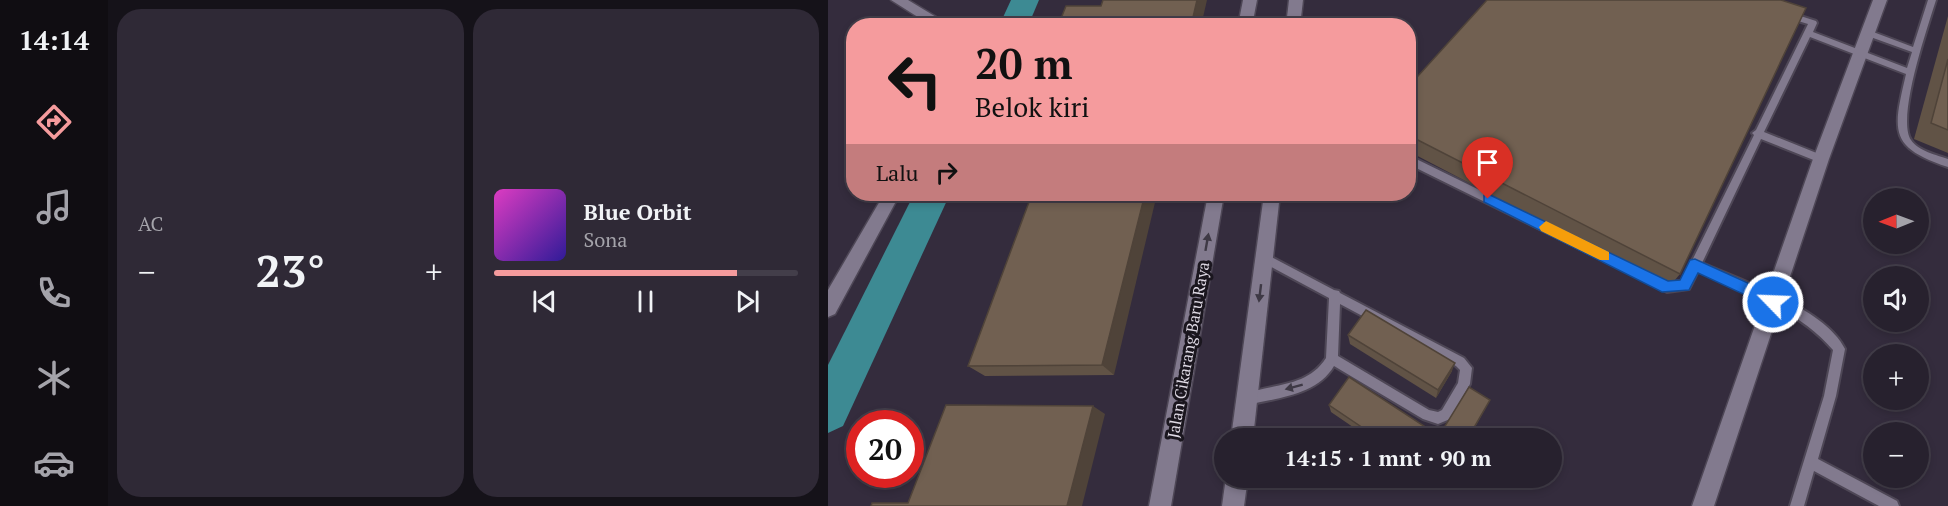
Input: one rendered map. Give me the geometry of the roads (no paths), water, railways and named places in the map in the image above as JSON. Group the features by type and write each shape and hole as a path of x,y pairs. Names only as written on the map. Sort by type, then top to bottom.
{"street":[{"path":"898,0 930,18"},
{"path":"1247,18 1250,0"},
{"path":"1294,18 1296,0"},
{"path":"1703,506 1821,159 1880,0"},
{"path":"828,308 888,201"},
{"name":"Jalan Cikarang Baru Raya","path":"1160,506 1215,201"},
{"path":"1243,428 1271,201"},
{"path":"1233,506 1235,488"}],"lane":[{"path":"1932,0 1900,122 1907,142 1924,153 1948,163"},
{"path":"1416,163 1667,287 1684,286 1757,133 1813,23 1780,11"},
{"path":"1808,33 1911,73"},
{"path":"1868,33 1917,51"},
{"path":"1757,133 1821,159"},
{"path":"1264,258 1460,362 1466,368 1466,377 1446,415 1438,418 1427,415 1332,359"},
{"path":"1695,265 1817,323 1839,349 1830,396 1797,506"},
{"path":"1247,399 1306,384 1320,375 1332,359 1335,294"},
{"path":"1811,462 1892,506"}],"waterway":[{"path":"1017,18 1025,0"},
{"path":"828,411 929,201"}]}
